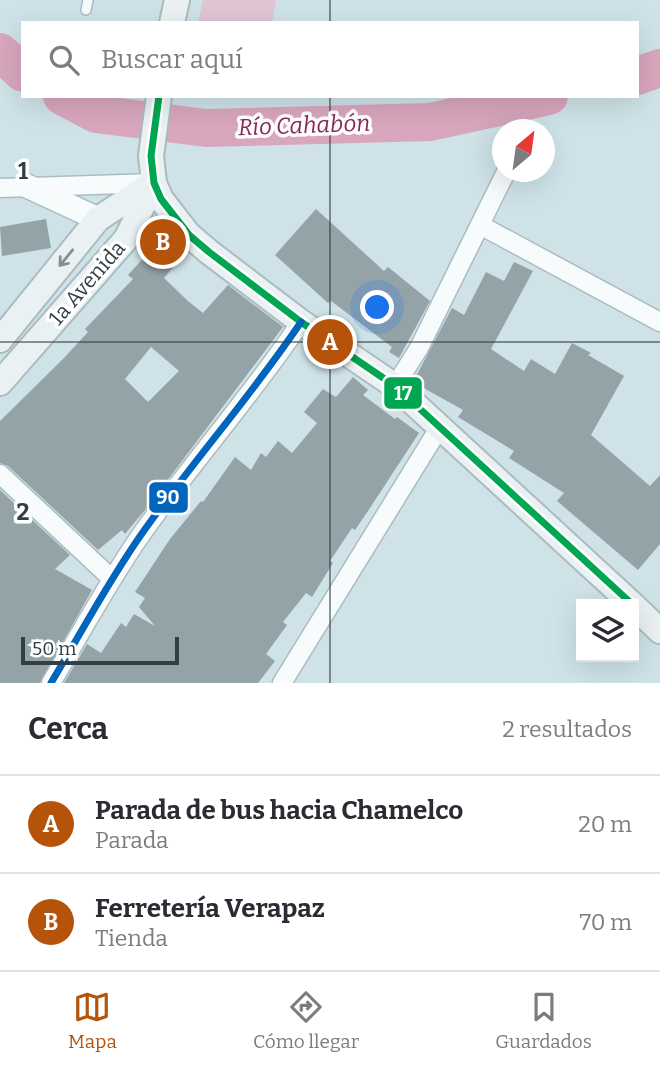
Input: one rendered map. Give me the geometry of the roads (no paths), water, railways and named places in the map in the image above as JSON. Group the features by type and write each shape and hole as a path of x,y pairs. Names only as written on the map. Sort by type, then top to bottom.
{"main road":[{"path":"172,21 177,0"},
{"path":"159,98 151,156 154,183 161,199 189,234 209,253 301,322 395,386 627,599"},
{"name":"1a Avenida","path":"0,340 98,219 154,183"},
{"name":"1a Avenida","path":"0,383 126,239 154,183"},
{"path":"639,611 660,631"}],"street":[{"path":"395,386 419,348 501,182"},
{"path":"0,188 154,183"},
{"path":"27,186 98,219"},
{"path":"480,225 660,322"},
{"path":"51,683 141,534 301,322"},
{"path":"282,683 440,425"},
{"path":"0,474 112,579"}],"waterway":[{"name":"Río Cahabón","path":"0,52 21,71"},
{"name":"Río Cahabón","path":"639,75 660,68"},
{"name":"Río Cahabón","path":"66,98 96,114 206,128 430,122 540,98"}],"place":[{"name":"Ferretería Verapaz","path":"163,242"},
{"name":"Parada de bus hacia Chamelco","path":"330,342"}]}
